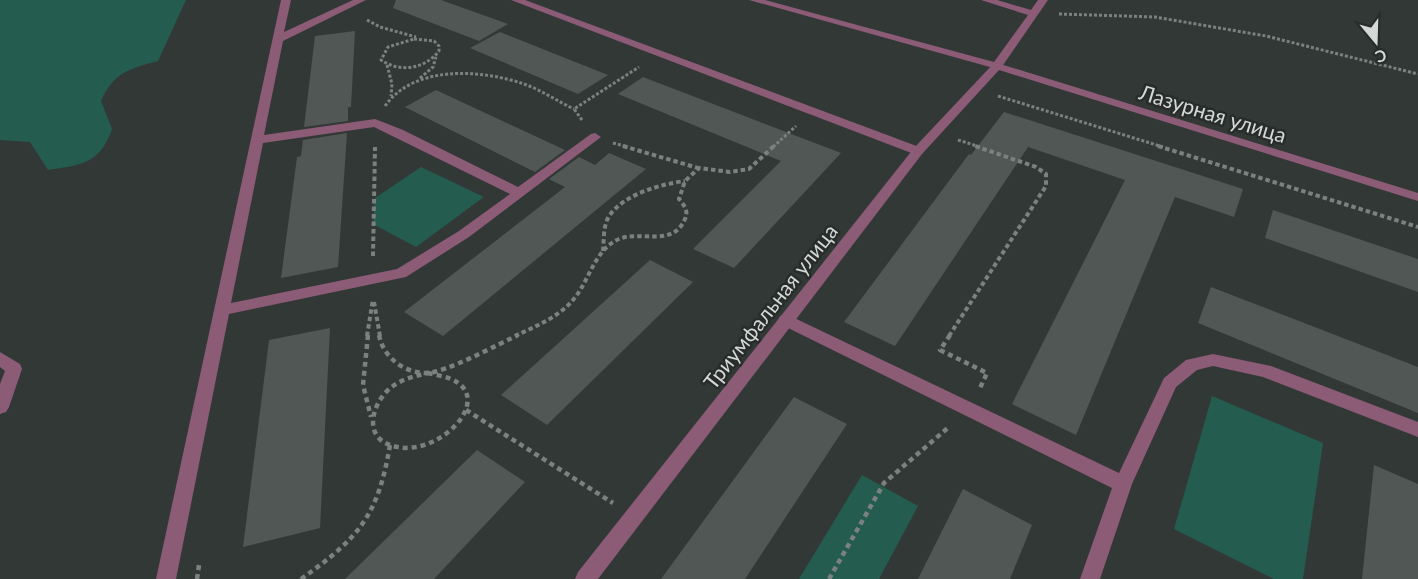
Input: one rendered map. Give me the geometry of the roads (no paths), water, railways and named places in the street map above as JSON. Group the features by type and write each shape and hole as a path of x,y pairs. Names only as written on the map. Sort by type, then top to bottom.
{"street":[{"path":"166,579 286,0"},
{"path":"278,39 361,0"},
{"path":"516,0 918,151"},
{"name":"Лазурная улица","path":"754,0 997,66 1418,197"},
{"path":"986,0 1032,13"},
{"name":"Триумфальная улица","path":"585,579 918,151 997,66 1043,0"},
{"path":"257,140 375,123 519,193"},
{"path":"222,310 401,273 464,234 595,137"},
{"path":"786,320 1123,484"},
{"path":"0,358 14,369 0,407"},
{"path":"1090,579 1123,484 1170,383 1192,365 1213,360 1265,371 1418,430"}]}
